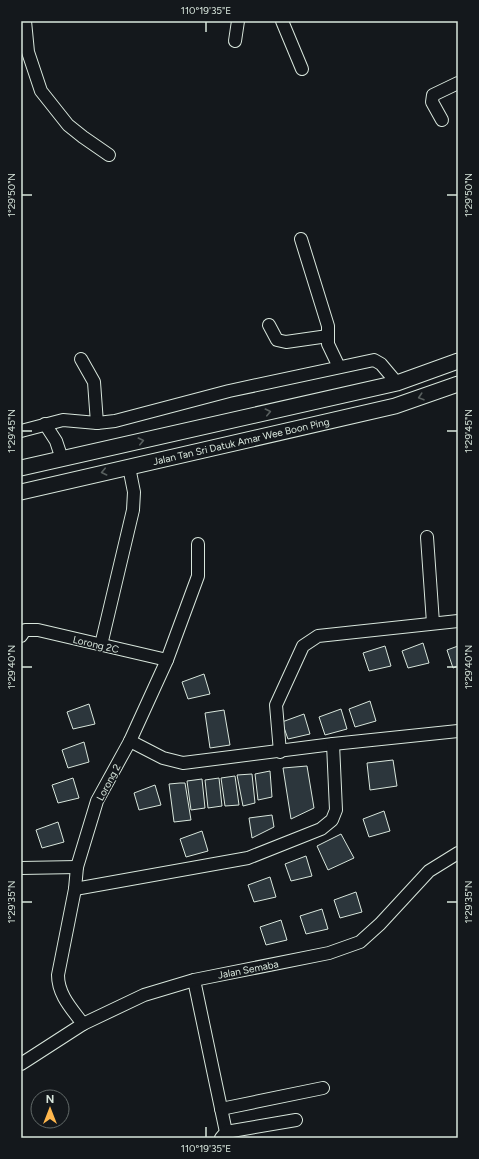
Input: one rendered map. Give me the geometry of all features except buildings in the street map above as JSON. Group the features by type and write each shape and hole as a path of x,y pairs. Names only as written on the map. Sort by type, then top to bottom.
{"main road":[{"path":"21,468 397,383 458,361"},
{"name":"Jalan Tan Sri Datuk Amar Wee Boon Ping","path":"21,492 395,406 458,384"}],"street":[{"path":"25,21 28,52 41,90 68,125 110,155"},
{"path":"234,41 238,21"},
{"path":"282,21 302,69"},
{"path":"442,120 432,102 433,95 458,83"},
{"path":"301,239 328,326 330,351 339,367"},
{"path":"269,325 277,340 286,342 328,336"},
{"path":"81,359 94,382 97,423"},
{"path":"21,431 63,420 97,423 115,421 229,391 374,360 381,364 397,383"},
{"path":"45,424 56,441 62,459"},
{"path":"101,644 133,510 134,492 129,467"},
{"path":"427,537 433,624"},
{"name":"Lorong 2","path":"83,1024 60,992 58,984 58,975 75,889 77,867 97,801 130,741 167,660 198,576 198,544"},
{"path":"280,752 276,705 303,646 310,639 318,636 458,621"},
{"name":"Lorong 2C","path":"23,633 38,630 167,660"},
{"path":"130,741 163,758 183,763 280,752 333,744 458,731"},
{"path":"75,889 248,858 322,828 332,820 336,810 333,744"},
{"name":"Jalan Semaba","path":"21,1064 83,1024 144,994 194,980 329,953 360,942 380,924 429,871 458,853"},
{"path":"21,868 77,867"},
{"path":"194,980 221,1109 223,1136 296,1120"},
{"path":"221,1109 323,1088"}]}
